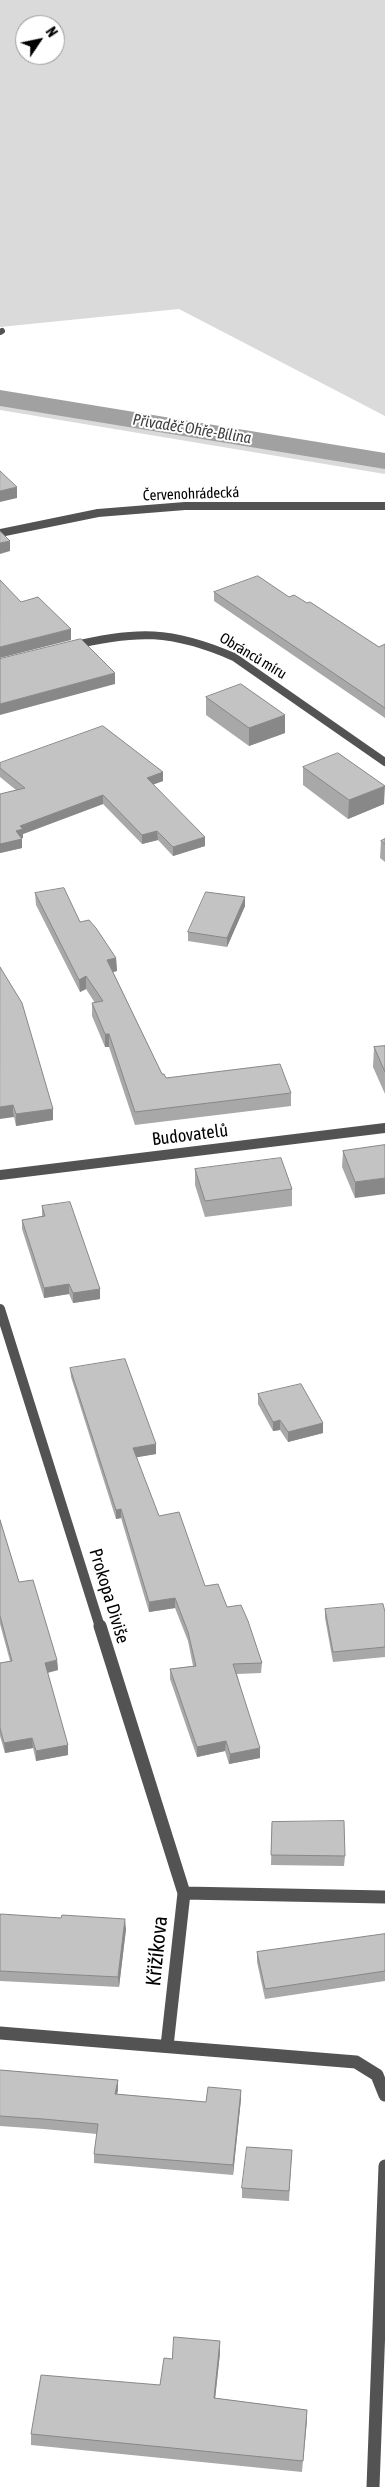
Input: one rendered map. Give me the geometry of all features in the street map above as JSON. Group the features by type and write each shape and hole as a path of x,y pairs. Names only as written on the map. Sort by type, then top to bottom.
{"street":[{"name":"Červenohrádecká","path":"0,533 98,513 185,506 385,506"},
{"name":"Obránců míru","path":"64,648 110,636 155,633 208,645 234,657 385,762"},
{"name":"Budovatelů","path":"0,1175 385,1128"},
{"name":"Prokopa Diviše","path":"0,1309 184,1893"},
{"path":"184,1893 385,1897"},
{"name":"Křižíkova","path":"167,2046 184,1893"},
{"path":"0,2034 356,2062 377,2075 385,2095"},
{"path":"373,2487 385,2166"}],"shaded area":[{"path":"0,0 385,0 385,416 179,309 0,327"},
{"path":"0,404 385,467 385,474 0,410"}],"building":[{"path":"0,471 17,487 0,491"},
{"path":"0,531 10,541 0,543"},
{"path":"258,576 289,597 294,595 307,603 310,602 379,647 385,644 385,708 214,592"},
{"path":"0,580 21,602 38,597 71,629 0,647"},
{"path":"81,639 115,673 0,704 0,659"},
{"path":"241,684 285,715 249,728 206,697"},
{"path":"103,726 163,772 147,778 205,837 173,847 157,831 142,835 103,795 20,826 23,829 16,831 22,839 0,844 0,794 25,788 0,768 0,763"},
{"path":"338,753 385,786 349,800 303,767"},
{"path":"64,888 80,922 89,920 116,958 107,960 162,1074 166,1078 280,1064 291,1093 135,1112 109,1034 105,1034 92,1003 103,1001 86,976 79,980 35,893"},
{"path":"206,892 245,897 227,938 188,932"},
{"path":"0,967 22,1003 53,1109 16,1114 13,1105 0,1107"},
{"path":"385,1046 385,1072 374,1047"},
{"path":"385,1145 385,1178 355,1182 343,1151"},
{"path":"281,1158 292,1189 205,1201 195,1169"},
{"path":"70,1202 100,1289 73,1293 69,1284 44,1288 22,1220 45,1216 42,1206"},
{"path":"125,1359 156,1444 133,1448 159,1516 179,1512 205,1586 218,1584 227,1607 241,1605 248,1621 262,1663 233,1664 260,1748 230,1754 226,1741 197,1747 170,1669 196,1666 188,1632 175,1598 149,1602 121,1509 116,1510 70,1368"},
{"path":"301,1384 323,1423 288,1432 280,1420 273,1422 258,1394"},
{"path":"0,1520 19,1582 33,1580 57,1660 45,1663 68,1745 36,1751 32,1738 4,1743 0,1728 0,1663 12,1661 0,1616"},
{"path":"383,1604 385,1612 385,1647 333,1652 325,1609"},
{"path":"344,1821 345,1856 271,1855 272,1822"},
{"path":"1,1914 61,1918 62,1915 125,1919 118,1977 0,1971"},
{"path":"385,1934 385,1971 265,1989 257,1952"},
{"path":"0,2070 118,2080 115,2094 206,2102 208,2087 241,2090 233,2165 94,2154 98,2124 0,2116"},
{"path":"247,2147 292,2150 289,2191 242,2188"},
{"path":"174,2337 220,2341 214,2398 307,2410 303,2461 31,2434 41,2375 160,2385 164,2358 172,2359"}],"waterway":[{"name":"Přivaděč Ohře-Bílina","path":"0,398 385,461"}]}
